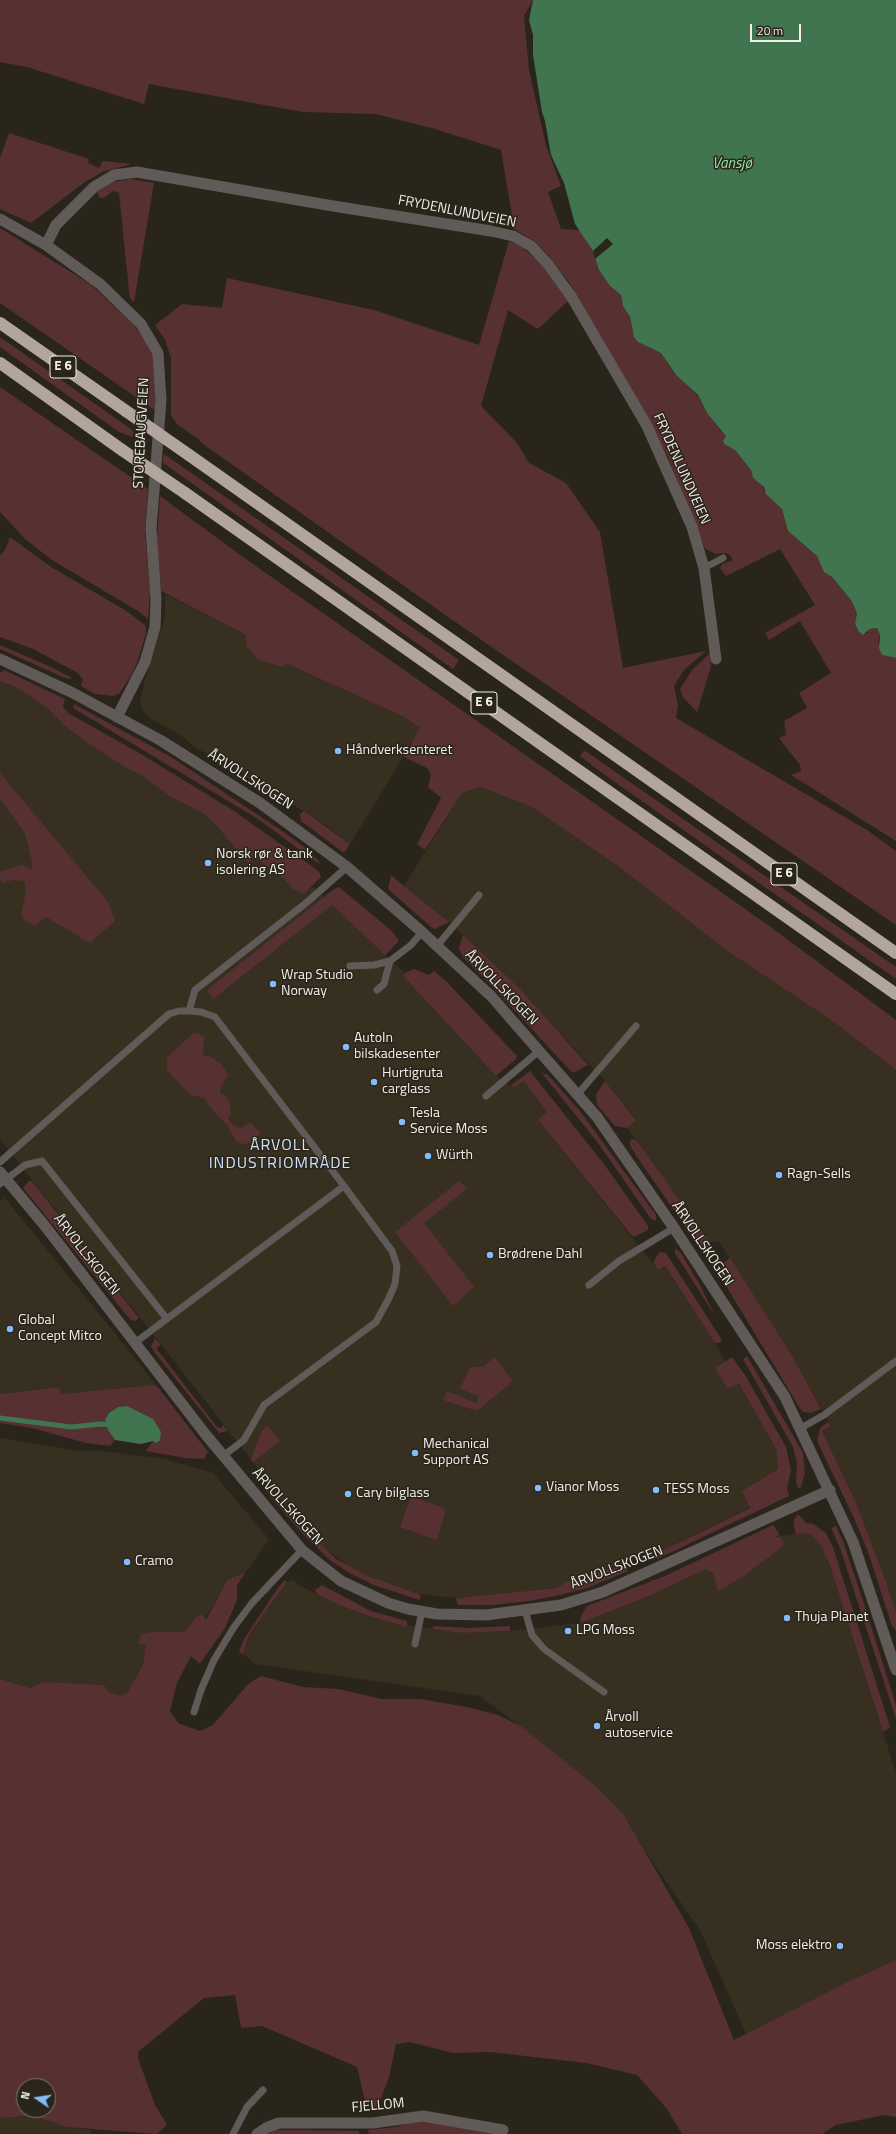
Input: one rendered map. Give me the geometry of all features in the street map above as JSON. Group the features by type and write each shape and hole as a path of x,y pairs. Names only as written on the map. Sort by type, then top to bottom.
{"highway":[{"name":"E 6","path":"0,323 896,953"},
{"name":"E 6","path":"0,363 896,994"}],"street":[{"name":"FRYDENLUNDVEIEN","path":"46,245 56,225 94,188 114,175 137,172 513,236 531,246 547,263 571,296 647,426 692,527 704,568 716,659"},
{"name":"STOREBAUGVEIEN","path":"0,219 46,245 100,284 141,324 158,353 161,400 151,529 156,599 155,627 145,662 117,717"},
{"name":"ÅRVOLLSKOGEN","path":"0,659 71,692 160,740 260,803 347,868 422,932 492,997 597,1117 674,1228 785,1397 801,1428 853,1542 894,1658 896,1670"},
{"name":"ÅRVOLLSKOGEN","path":"2,1178 136,1342 223,1456 302,1550 341,1581 388,1603 422,1611 486,1615 561,1604 604,1592 830,1490"},
{"name":"FJELLOM","path":"257,2134 266,2128 279,2123 373,2123 423,2116 503,2130"}],"lane":[{"path":"704,568 723,558"},
{"path":"189,1011 195,990 306,903 347,868"},
{"path":"437,946 479,895"},
{"path":"350,966 374,965 390,961 411,945 422,932"},
{"path":"377,990 384,984 390,961"},
{"path":"0,1162 169,1014 179,1011 189,1011 200,1012 215,1017 344,1186 392,1251 397,1266 395,1284 389,1298 376,1322 264,1405 244,1440 223,1456"},
{"path":"577,1095 636,1026"},
{"path":"486,1096 539,1051"},
{"path":"2,1178 25,1165 42,1161 167,1319"},
{"path":"136,1342 344,1186"},
{"path":"589,1285 619,1261 674,1228"},
{"path":"801,1428 824,1415 896,1361"},
{"path":"194,1712 201,1690 214,1660 234,1627 252,1603 302,1550"},
{"path":"525,1610 532,1635 544,1649 604,1692"},
{"path":"415,1644 422,1611"},
{"path":"233,2134 247,2107 262,2090"}],"shaded area":[{"path":"0,0 533,0 524,16 529,70 546,145 561,186 548,192 561,229 579,230 583,234 593,251 599,270 610,286 621,295 623,306 630,317 633,333 642,344 661,353 674,373 698,396 707,413 726,436 723,443 735,450 751,470 753,478 761,483 765,492 782,509 788,531 817,556 824,572 832,577 851,600 857,613 855,624 859,632 866,634 870,629 877,628 880,635 878,642 882,655 896,658 896,841 791,775 801,771 800,765 779,738 786,735 784,721 807,708 799,693 831,673 800,621 769,640 765,633 815,605 780,549 726,576 720,568 722,564 733,560 730,555 726,553 716,554 705,549 667,455 569,282 547,254 534,241 511,227 512,215 501,150 435,129 376,114 303,112 149,84 144,104 27,67 0,62"},
{"path":"9,133 89,159 88,163 99,168 103,161 132,164 102,172 85,182 31,223 0,209 0,158"},
{"path":"130,179 154,183 134,302 130,298 129,291 119,193 113,191 104,198 99,198 97,192 112,182"},
{"path":"0,228 90,284 134,325 153,353 155,364 156,411 0,303"},
{"path":"509,241 522,247 540,263 568,301 538,329 508,310 481,406 517,443 529,463 566,483 600,532 623,668 706,651 684,670 674,686 678,705 676,718 867,830 896,851 896,925 451,619 203,444 177,424 171,416 171,358 165,340 155,325 182,304 222,308 227,278 374,310 479,345"},
{"path":"0,337 131,429 134,433 132,437 119,432 0,347"},
{"path":"0,387 148,489 145,532 150,592 148,619 138,611 52,560 25,539 0,512"},
{"path":"164,454 459,660 453,669 162,462"},
{"path":"160,496 243,557 768,925 896,1020 896,1070 834,1022 729,952 618,866 530,806 480,787 462,793 425,850 417,844 441,798 428,787 431,775 427,768 404,757 420,728 404,717 287,664 282,667 259,660 246,646 246,635 161,591 157,538"},
{"path":"10,537 51,567 125,610 146,626 146,633 138,660 132,674 119,694 113,696 95,694 81,686 83,680 78,673 33,649 0,637 0,555 5,550"},
{"path":"165,594 246,635 281,667 286,664 404,717 421,728 350,844 324,824 246,775 196,748 182,736 150,718 143,711 140,701 165,617"},
{"path":"0,645 51,667 72,678 65,678 0,649"},
{"path":"710,653 711,667 697,712 683,697 680,689 692,670"},
{"path":"4,670 65,699 63,707 68,713 141,754 234,811 313,867 320,873 321,877 304,894 293,889 279,874 254,858 248,863 215,824 204,814 171,797 143,776 126,768 89,744 65,726 46,707 14,686 0,681 0,673"},
{"path":"0,681 14,686 46,707 65,726 89,744 126,768 143,776 171,797 204,814 249,862 254,858 279,874 293,889 304,893 313,887 405,973 403,976 496,1076 514,1088 524,1081 547,1112 538,1120 658,1270 664,1265 715,1343 776,1449 778,1469 743,1491 750,1507 652,1555 648,1550 623,1565 566,1582 557,1588 456,1598 419,1594 368,1577 350,1567 324,1548 267,1493 267,1482 253,1462 0,1139"},
{"path":"74,704 171,757 285,833 307,849 321,864 316,862 258,819 73,708"},
{"path":"584,750 896,967 896,979 609,778 580,756"},
{"path":"0,773 108,902 115,921 90,943 46,917 35,926 24,920 21,915 26,891 24,881 13,880 3,883 0,880 0,872 22,865 32,869 32,862 25,833 0,799"},
{"path":"244,774 274,793 275,798 266,793"},
{"path":"480,787 530,806 618,866 729,952 834,1022 896,1070 896,1612 855,1500 822,1431 831,1426 793,1357 719,1242 710,1242 627,1128 636,1119 605,1081 500,970 449,922 404,886 462,793"},
{"path":"304,811 350,844 344,853 301,821 300,814"},
{"path":"391,875 449,922 435,929 431,927 388,889"},
{"path":"339,887 392,931 399,941 385,955 332,905 213,999 207,990 334,889"},
{"path":"463,935 519,988 588,1065 573,1073 568,1068 462,956 459,948"},
{"path":"414,969 429,975 434,971 445,980 517,1056 516,1059 496,1076 403,976 405,973"},
{"path":"194,1033 204,1036 203,1056 209,1056 219,1062 229,1075 220,1087 221,1094 224,1094 229,1102 231,1113 228,1119 234,1126 241,1129 250,1122 261,1134 245,1145 236,1141 227,1125 214,1112 204,1098 190,1095 167,1070 167,1057"},
{"path":"530,1071 604,1164 648,1226 648,1230 636,1236 632,1236 538,1120 547,1112 524,1081 514,1088 511,1085"},
{"path":"541,1072 548,1075 580,1111 656,1215 656,1221 651,1219 598,1143"},
{"path":"605,1081 636,1120 627,1128 615,1126 597,1105 596,1094"},
{"path":"633,1139 637,1141 710,1242 711,1248 709,1250 703,1249 689,1232 635,1154 630,1145 630,1140"},
{"path":"29,1181 32,1181 139,1318 135,1321 131,1320 23,1188"},
{"path":"459,1181 467,1189 424,1223 474,1287 453,1306 395,1232"},
{"path":"5,1198 157,1386 153,1385 61,1394 59,1387 0,1394 0,1201"},
{"path":"675,1248 681,1253 700,1285 715,1316 675,1253"},
{"path":"659,1252 666,1253 722,1340 719,1343 715,1343 665,1266 658,1270 653,1263"},
{"path":"730,1258 793,1357 821,1409 811,1413 803,1412 799,1407 725,1284 721,1275 721,1268 723,1263"},
{"path":"155,1339 161,1345 156,1348 217,1427 221,1428 223,1425 228,1431 219,1433 155,1353 151,1346"},
{"path":"747,1356 803,1453 805,1473 801,1487 798,1488 796,1481 797,1463 793,1447 743,1359"},
{"path":"494,1357 513,1381 477,1411 443,1400 447,1391 476,1403 479,1396 460,1389 470,1367 483,1367"},
{"path":"732,1357 745,1375 786,1447 791,1470 787,1488 789,1496 659,1558 653,1559 646,1551 648,1550 653,1555 750,1508 742,1491 778,1469 776,1449 739,1384 727,1388 715,1368"},
{"path":"153,1385 157,1386 208,1452 204,1459 185,1458 146,1451 153,1441 153,1419 127,1406 118,1407 109,1413 105,1420 108,1430 115,1440 110,1446 86,1443 32,1428 0,1423 0,1394 59,1387 61,1394"},
{"path":"828,1422 831,1426 822,1431 855,1500 886,1582 896,1612 896,1631 892,1626 868,1552 854,1518 817,1441 820,1428"},
{"path":"267,1425 280,1441 253,1462 251,1459 262,1431"},
{"name":"Cramo","path":"0,1438 79,1451 96,1450 164,1459 213,1473 269,1539 246,1572 227,1580 163,1695 121,1696 43,1682 30,1688 0,1679"},
{"path":"267,1493 336,1559 368,1576 419,1594 421,1597 419,1600 374,1585 349,1573 330,1560 303,1534"},
{"path":"411,1496 444,1508 445,1514 437,1540 400,1527"},
{"path":"798,1514 806,1523 813,1524 826,1533 833,1547 890,1727 883,1732 829,1563 820,1544 811,1535 801,1533 796,1535 794,1519"},
{"path":"773,1525 780,1535 774,1537 780,1537 783,1543 782,1547 744,1576 718,1591 713,1573 706,1569 647,1597 580,1623 581,1616 587,1606 667,1575"},
{"path":"836,1526 843,1541 896,1705 896,1719 840,1548 831,1528"},
{"path":"801,1533 811,1535 820,1544 829,1563 896,1773 896,1960 851,1980 746,2034 700,1930 651,1860 624,1815 542,1743 480,1696 255,1664 243,1654 249,1636 287,1582 293,1580 301,1586 335,1603 362,1614 397,1624 462,1633 510,1631 580,1623 647,1597 773,1537"},
{"path":"623,1565 626,1566 628,1571 587,1588 556,1596 493,1605 459,1605 457,1603 456,1598 557,1588 566,1582"},
{"path":"246,1572 237,1585 237,1600 225,1628 200,1664 191,1656 177,1683 170,1711 178,1723 200,1731 213,1725 248,1684 261,1676 303,1687 338,1689 382,1699 420,1699 467,1707 498,1715 522,1727 593,1784 624,1815 689,1928 734,2040 851,1980 896,1960 896,2117 884,2115 836,2125 822,2134 682,2134 667,2109 637,2075 586,2063 490,2052 453,2053 410,2042 396,2044 389,2077 377,2109 366,2106 357,2067 262,2026 241,2028 235,1995 204,1998 139,2051 138,2058 155,2105 166,2123 166,2126 157,2134 66,2127 40,2118 56,2118 56,2078 16,2078 16,2117 0,2117 0,1679 30,1688 43,1682 104,1685 109,1693 122,1696 128,1692 143,1665 146,1643 138,1645 141,1634 153,1632 185,1632 196,1617 202,1614 206,1620 227,1580"},
{"path":"285,1580 287,1582 249,1635 243,1654 239,1652 244,1639 277,1589"},
{"path":"322,1585 371,1611 407,1621 407,1627 362,1614 335,1603 317,1594 315,1590"},
{"path":"434,1626 469,1628 510,1626 510,1631 462,1633 432,1629"},
{"path":"0,2117 40,2118 66,2127 91,2130 91,2134 0,2134"},
{"path":"414,2121 427,2121 497,2134 369,2134 368,2130 396,2127"},
{"path":"277,2130 359,2131 359,2134 267,2134"}],"water":[{"name":"Vansjø","path":"533,0 896,0 896,658 882,655 879,648 880,635 877,628 870,629 863,635 859,632 855,624 857,613 851,600 832,577 824,572 817,556 788,531 782,509 766,494 764,487 753,478 751,470 735,450 724,444 723,441 726,436 707,413 698,395 676,375 661,353 638,342 634,337 630,317 623,306 621,295 610,286 599,270 593,251 575,224 564,183 551,155 542,112 533,55 533,35 529,20"},
{"path":"127,1406 153,1419 161,1432 160,1440 156,1443 153,1441 141,1444 115,1440 108,1430 105,1420 109,1413 118,1407"}],"pier":[{"path":"607,238 613,244 595,259 593,251"}],"waterway":[{"path":"0,1418 71,1427 101,1424 112,1425"}],"place":[{"name":"Håndverksenteret","path":"338,751"},
{"name":"Norsk rør & tank isolering AS","path":"208,863"},
{"name":"Wrap Studio Norway","path":"273,984"},
{"name":"AutoIn bilskadesenter","path":"346,1047"},
{"name":"Hurtigruta carglass","path":"374,1082"},
{"name":"Tesla Service Moss","path":"402,1122"},
{"name":"Würth","path":"428,1156"},
{"name":"Ragn-Sells","path":"779,1175"},
{"name":"Brødrene Dahl","path":"490,1255"},
{"name":"Global Concept Mitco","path":"10,1329"},
{"name":"Mechanical Support AS","path":"415,1453"},
{"name":"Vianor Moss","path":"538,1488"},
{"name":"TESS Moss","path":"656,1490"},
{"name":"Cary bilglass","path":"348,1494"},
{"name":"Cramo","path":"127,1562"},
{"name":"Thuja Planet","path":"787,1618"},
{"name":"LPG Moss","path":"568,1631"},
{"name":"Årvoll autoservice","path":"597,1726"},
{"name":"Moss elektro","path":"840,1946"}],"district":[{"name":"ÅRVOLL INDUSTRIOMRÅDE","path":"280,1155"}]}
